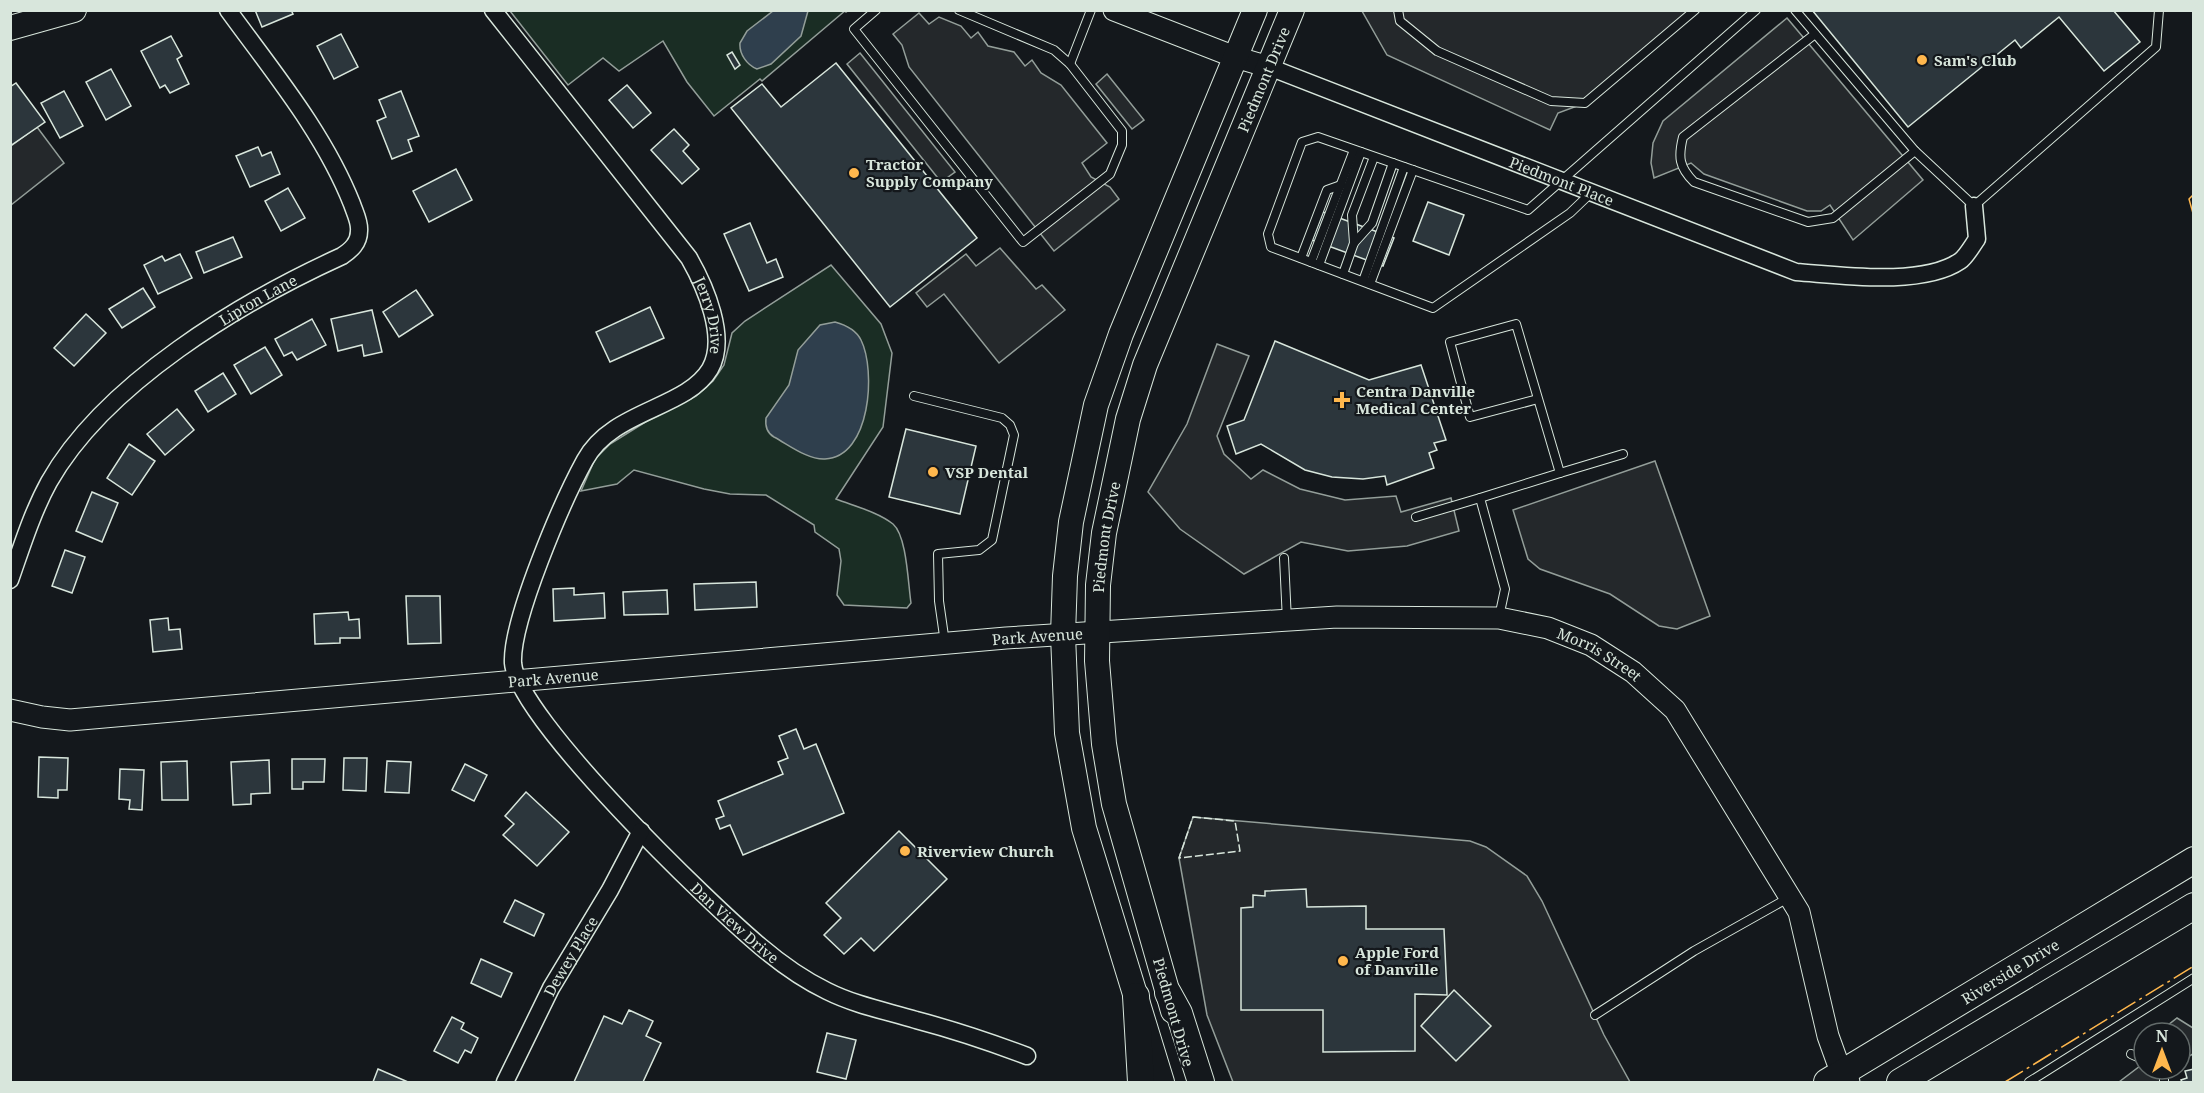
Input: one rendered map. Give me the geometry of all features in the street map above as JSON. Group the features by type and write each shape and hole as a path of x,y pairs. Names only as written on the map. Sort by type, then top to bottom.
{"main road":[{"path":"10,28 74,10"},
{"name":"Piedmont Drive","path":"1162,1083 1084,828 1067,733 1063,635 1065,576 1071,522 1096,405 1121,334 1255,10"},
{"name":"Piedmont Drive","path":"1194,1083 1114,804 1104,744 1096,633 1104,533 1128,419 1162,323 1292,10"},
{"name":"Riverside Drive","path":"1840,1079 2193,860"},
{"path":"1900,1083 2193,906"},
{"path":"1168,993 1179,1013 1200,1083"},
{"path":"1136,996 1141,1083"}],"street":[{"name":"Lipton Lane","path":"10,580 33,515 50,482 74,447 128,388 180,350 256,300 342,256 351,250 357,241 358,222 335,166 276,76 228,10"},
{"name":"Jerry Drive","path":"493,10 689,258 701,279 712,311 715,333 711,367 701,381 688,391 642,412 614,430 597,444 586,458 558,518 532,587 514,647 517,682"},
{"name":"Piedmont Place","path":"1114,10 1235,57 1269,67 1796,272 1871,277 1923,275 1960,261 1977,239 1974,206"},
{"name":"Morris Street","path":"1096,633 1336,617 1499,618 1548,628 1591,645 1633,672 1675,710 1791,897 1799,912 1840,1079"},
{"name":"Park Avenue","path":"10,710 70,720 1096,633"},
{"name":"Dan View Drive","path":"517,682 560,742 641,831 761,947 826,991 849,1001 976,1037 1027,1056"},
{"name":"Dewey Place","path":"505,1083 551,988 610,890 641,831"}],"lane":[{"path":"876,10 854,29 1023,242 1110,174 1123,137 1119,126 1070,64 1047,46 959,10"},
{"path":"1070,64 1091,10"},
{"path":"1398,10 1400,21 1437,51 1551,101 1585,103 1695,10"},
{"path":"1592,192 1570,213 1433,308 1271,247 1268,234 1302,142 1318,137 1528,210 1756,10"},
{"path":"1795,10 1915,152 1974,206 2156,47 2159,10"},
{"path":"1815,34 1683,136 1678,155 1683,171 1694,182 1808,222 1833,218 1915,152"},
{"path":"1315,263 1341,185 1357,151"},
{"path":"1315,263 1357,151"},
{"path":"1354,243 1352,215 1374,157"},
{"path":"1343,274 1354,243 1372,223 1393,163"},
{"path":"1367,283 1404,167"},
{"path":"1367,283 1413,170"},
{"path":"1301,258 1327,190 1341,185"},
{"path":"1538,399 1470,417 1449,342 1516,324 1560,473"},
{"path":"914,396 1002,418 1010,425 1014,435 992,540 979,550 938,554 939,601 945,644"},
{"path":"1416,517 1623,454"},
{"path":"1480,498 1505,589 1499,618"},
{"path":"1284,558 1287,621"},
{"path":"1595,1015 1694,951 1791,897"},
{"path":"2029,1083 2193,978"}],"green space":[{"path":"846,10 762,81 760,79 714,116 687,82 663,41 619,71 603,58 568,85 510,11"},
{"path":"831,265 881,324 892,353 883,427 836,499 880,516 898,530 908,573 911,603 907,608 844,605 837,595 841,561 839,549 815,532 814,525 766,495 730,494 634,470 617,484 581,491 595,459 610,444 647,421 696,396 713,381 724,365 732,333 745,321"}],"shaded area":[{"path":"1362,11 1695,11 1585,103 1558,113 1550,130 1387,55"},
{"path":"919,13 929,24 939,17 961,26 971,38 978,32 988,46 1014,52 1025,66 1032,60 1041,73 1061,85 1107,143 1082,163 1091,177 1110,187 1119,199 1054,251 909,67 902,45 893,34"},
{"path":"1787,18 1923,180 1853,240 1830,205 1821,211 1807,211 1704,174 1691,163 1654,178 1651,163 1653,143 1663,121"},
{"path":"860,53 955,172 941,182 847,64"},
{"path":"1107,74 1144,120 1132,129 1096,84"},
{"path":"37,127 64,163 11,205 11,146"},
{"path":"1000,248 1036,289 1042,285 1065,310 999,363 944,294 927,307 916,293 966,254 976,266"},
{"path":"1217,344 1249,356 1217,436 1224,454 1251,479 1263,470 1300,489 1345,500 1396,496 1401,512 1451,498 1459,531 1407,546 1348,551 1301,542 1244,574 1180,529 1148,492 1187,424"},
{"path":"1655,461 1710,616 1677,629 1659,626 1610,594 1540,569 1528,559 1513,510"},
{"path":"1193,817 1470,841 1486,847 1527,876 1542,901 1604,1035 1630,1082 1233,1082 1207,1015 1179,858"},
{"path":"2192,1027 2193,1028 2192,1055"},
{"path":"2132,1072 2132,1081 2161,1081 2160,1082 2119,1082"}],"water":[{"path":"773,11 808,11 801,36 771,64 757,69 744,59 740,43 747,31"},
{"path":"835,322 856,333 866,354 868,390 866,410 861,428 852,444 840,455 819,459 799,451 772,435 767,429 766,418 789,385 798,350 820,325"}],"building":[{"path":"255,10 291,10 293,14 262,27"},
{"name":"Sam's Club","path":"1812,10 2113,10 2140,42 2104,71 2059,17 2021,48 2015,40 1908,127"},
{"path":"341,34 358,67 334,79 317,46"},
{"path":"171,36 182,56 177,59 189,84 170,93 165,85 160,88 141,51"},
{"path":"732,52 740,65 735,69 727,55"},
{"name":"Tractor Supply Company","path":"836,63 977,238 890,307 731,108 762,84 781,107"},
{"path":"111,69 131,106 106,120 86,82"},
{"path":"16,83 45,122 10,146 10,87"},
{"path":"627,85 651,113 633,128 609,100"},
{"path":"64,91 83,126 60,138 41,103"},
{"path":"401,91 419,136 408,140 412,151 392,159 377,121 386,117 379,100"},
{"path":"674,129 689,145 683,151 699,169 682,184 651,150"},
{"path":"258,147 262,156 271,152 280,174 250,187 236,156"},
{"path":"456,169 472,200 429,222 413,191"},
{"path":"288,188 305,218 281,231 265,201"},
{"path":"1428,202 1464,215 1449,255 1413,241"},
{"path":"1323,212 1394,238 1383,266 1312,240"},
{"path":"750,223 767,263 776,259 783,277 749,291 724,234"},
{"path":"233,237 242,257 204,273 196,252"},
{"path":"180,254 192,278 158,294 144,265 162,256 165,261"},
{"path":"143,288 155,307 122,328 109,309"},
{"path":"416,290 433,315 399,337 383,312"},
{"path":"650,307 664,338 610,362 596,332"},
{"path":"372,310 382,352 364,356 362,345 338,351 331,319"},
{"path":"86,314 106,333 74,366 54,348"},
{"path":"312,319 326,345 297,360 292,352 284,356 275,339"},
{"name":"Centra Danville Medical Center","path":"1275,341 1369,380 1421,365 1446,440 1434,443 1437,450 1429,453 1434,468 1387,485 1385,476 1363,479 1332,477 1305,470 1261,444 1236,454 1227,426 1244,420"},
{"path":"265,347 282,375 251,394 234,365"},
{"path":"223,373 236,394 208,412 195,391"},
{"path":"177,409 194,430 165,455 147,434"},
{"name":"VSP Dental","path":"906,429 976,446 960,514 889,497"},
{"path":"129,444 155,461 132,495 107,478"},
{"path":"92,492 118,503 102,542 76,531"},
{"path":"65,550 85,557 72,593 52,586"},
{"path":"756,582 757,607 695,610 694,584"},
{"path":"574,588 574,595 604,593 605,618 554,621 553,589"},
{"path":"667,590 668,614 624,615 623,592"},
{"path":"406,596 440,596 441,643 408,644"},
{"path":"348,612 349,620 359,619 360,638 340,638 340,643 315,644 314,614"},
{"path":"168,618 169,630 180,629 182,649 153,652 150,620"},
{"path":"796,729 804,749 816,744 844,813 743,855 730,825 720,829 716,819 724,816 718,801 783,774 778,762 788,758 779,736"},
{"path":"39,757 68,758 67,790 58,790 58,798 38,797"},
{"path":"344,758 367,758 366,791 343,790"},
{"path":"292,759 325,759 324,782 303,782 303,789 292,789"},
{"path":"269,760 270,793 251,794 251,804 233,805 231,762"},
{"path":"187,761 188,800 162,800 161,762"},
{"path":"387,761 411,762 409,793 385,792"},
{"path":"465,764 487,775 474,801 452,790"},
{"path":"120,769 144,770 142,810 129,809 130,800 119,799"},
{"path":"526,792 569,832 537,866 503,835 514,824 505,816"},
{"path":"899,831 947,879 874,951 861,938 844,954 824,935 841,918 826,903"},
{"name":"Apple Ford of Danville","path":"1306,889 1307,907 1366,906 1366,929 1444,929 1447,995 1415,994 1415,1051 1323,1052 1323,1010 1241,1010 1241,908 1253,907 1253,895 1265,896 1265,891"},
{"path":"515,900 544,914 534,936 504,922"},
{"path":"481,959 512,973 501,997 471,983"},
{"path":"1454,990 1491,1026 1456,1061 1421,1026"},
{"path":"629,1010 653,1021 646,1036 661,1043 643,1082 574,1082 604,1016 622,1024"},
{"path":"452,1017 464,1023 461,1029 478,1038 471,1053 465,1050 458,1063 434,1051"},
{"path":"827,1033 856,1040 846,1079 817,1072"},
{"path":"378,1069 408,1082 373,1082"},
{"path":"2192,1069 2194,1069 2194,1082 2182,1082 2192,1081"}],"fence":[{"path":"1193,817 1235,821 1240,851 1179,858 1193,817"}],"power":[{"path":"2194,194 2189,199 2194,217"},
{"path":"2005,1082 2194,966"}],"place":[{"name":"Sam's Club","path":"1922,60"},
{"name":"Tractor Supply Company","path":"854,173"},
{"name":"Centra Danville Medical Center","path":"1342,400"},
{"name":"VSP Dental","path":"933,472"},
{"name":"Riverview Church","path":"905,851"},
{"name":"Apple Ford of Danville","path":"1343,961"}]}
